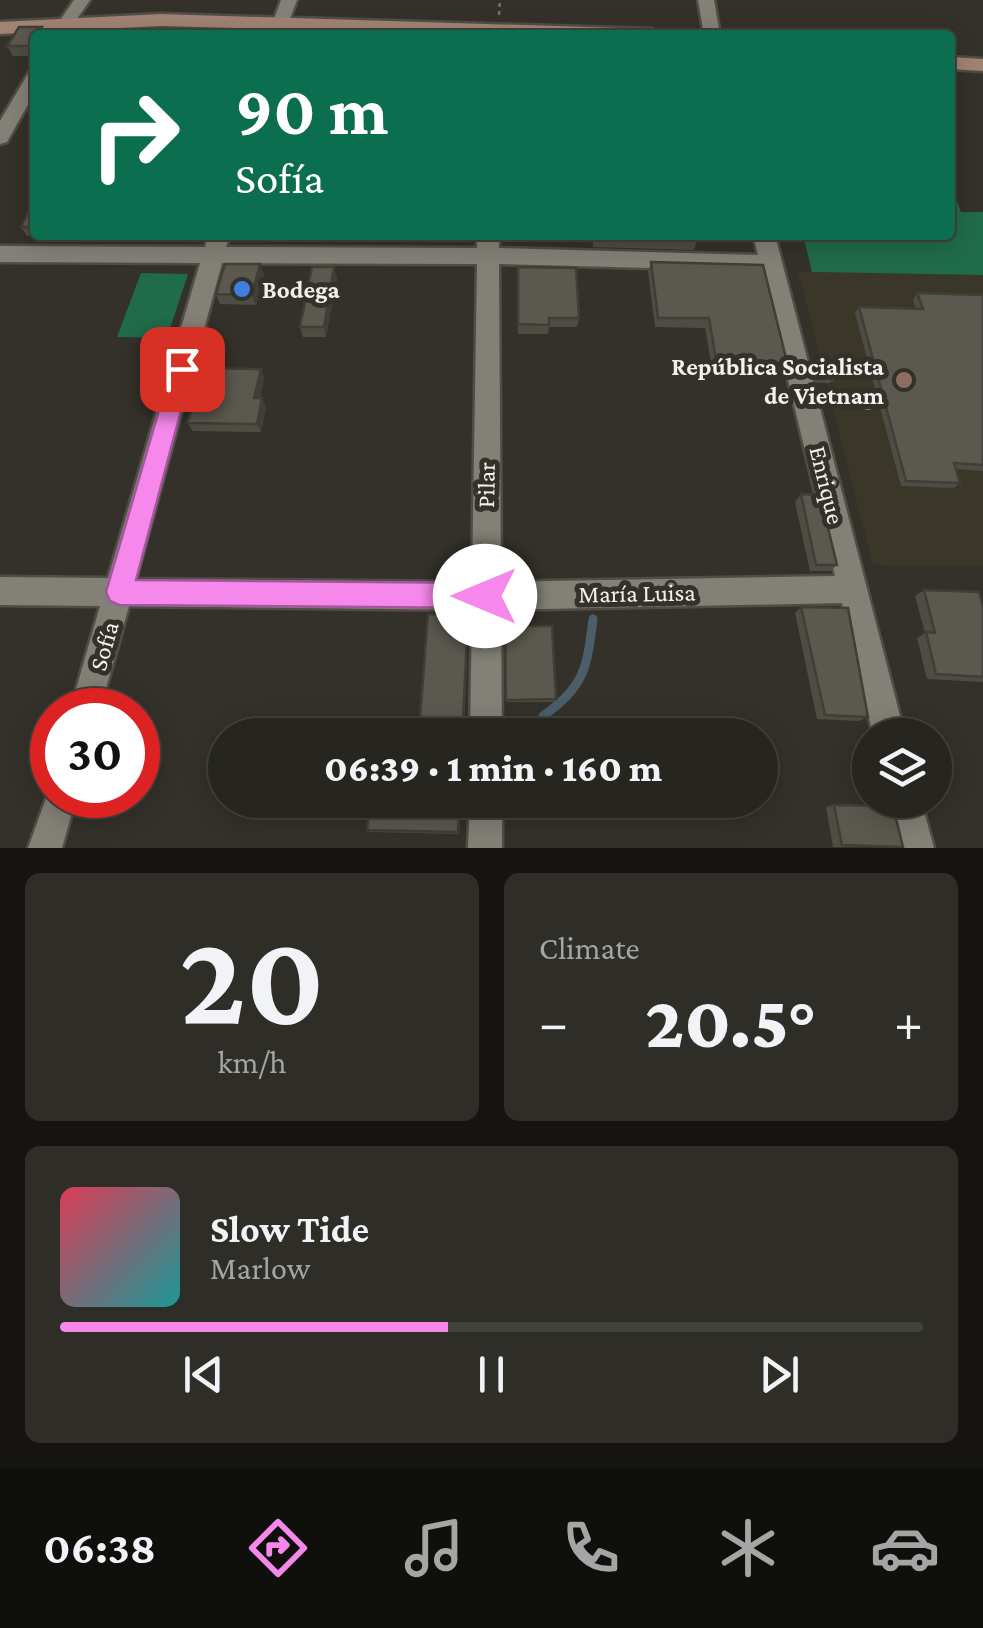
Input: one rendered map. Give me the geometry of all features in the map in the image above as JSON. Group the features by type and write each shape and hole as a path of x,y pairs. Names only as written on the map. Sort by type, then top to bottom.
{"main road":[{"path":"0,28 60,30 161,20 278,28 497,23 587,30"},
{"path":"955,62 983,65"}],"street":[{"path":"60,30 82,0"},
{"path":"278,28 289,0"},
{"path":"706,0 711,30"},
{"path":"0,138 30,85"},
{"name":"Enrique","path":"765,240 886,718"},
{"path":"0,254 216,246 488,246 772,263"},
{"name":"Sofía","path":"91,688 216,246"},
{"name":"Pilar","path":"486,718 488,246"},
{"name":"María Luisa","path":"0,591 485,596 854,589"},
{"path":"46,848 54,818"},
{"path":"485,848 486,818"},
{"path":"910,818 917,848"}],"lane":[{"path":"799,374 828,375"}],"path":[{"path":"497,23 500,0"},
{"path":"828,375 888,377"}],"shaded area":[{"name":"República Socialista de Vietnam","path":"798,272 983,275 983,567 873,565"}],"green space":[{"path":"955,196 961,212 983,212 983,275 812,272 804,240 955,240"},
{"path":"141,273 188,274 167,338 117,337"}],"building":[{"path":"19,27 42,27 30,30 30,46 7,46"},
{"path":"30,208 30,227 21,227"},
{"path":"651,262 763,265 788,366 717,365 709,318 658,318"},
{"path":"225,264 260,264 252,295 216,294"},
{"path":"312,267 334,267 324,327 300,327"},
{"path":"518,267 576,268 579,318 549,318 549,325 518,324"},
{"path":"917,293 983,295 983,465 954,463 960,483 906,481 859,307 923,309"},
{"path":"205,368 261,369 254,398 262,398 257,424 187,423"},
{"path":"801,494 820,495 837,565 816,565"},
{"path":"924,590 979,592 983,607 983,677 936,674 926,632 935,633"},
{"path":"801,607 848,608 868,717 825,715"},
{"path":"428,614 468,615 463,718 420,718"},
{"path":"505,626 552,626 556,699 506,700"},
{"path":"834,805 852,805 852,818 896,818 903,847 842,845"},
{"path":"368,818 459,818 458,832 367,830"}],"waterway":[{"path":"543,716 568,695 582,675 593,619"}],"place":[{"name":"Bodega","path":"242,289"},
{"name":"República Socialista de Vietnam","path":"904,380"}],"route":[{"path":"182,369 119,592 485,596"}]}
